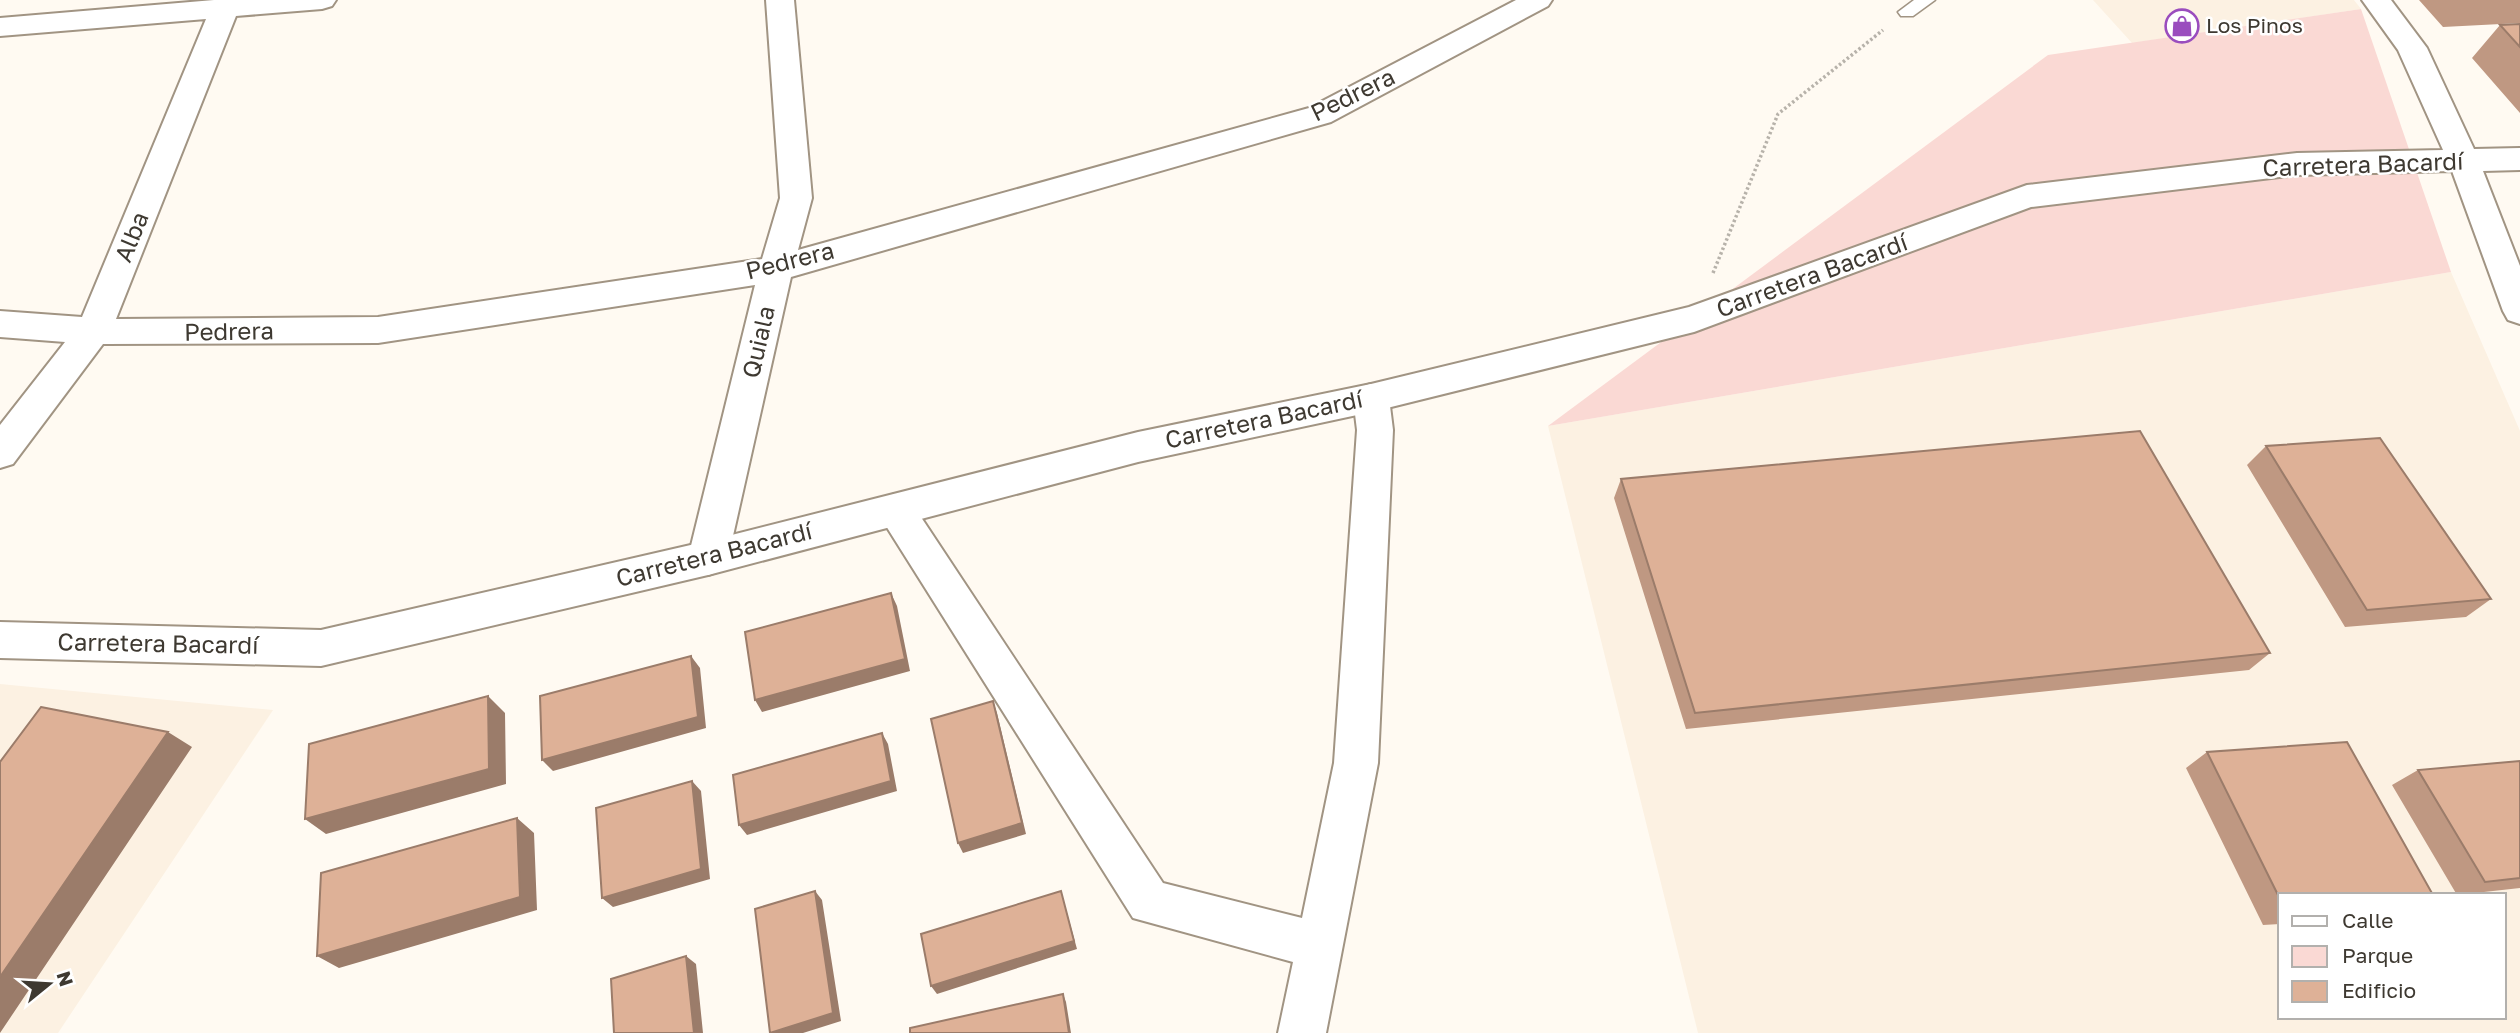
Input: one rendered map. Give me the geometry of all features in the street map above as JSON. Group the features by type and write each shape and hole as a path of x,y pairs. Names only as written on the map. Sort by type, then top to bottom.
{"street":[{"path":"0,27 226,4 322,0"},
{"name":"Quiala","path":"708,558 776,269 796,198 779,0"},
{"name":"Pedrera","path":"0,324 128,333 378,330 776,269 1320,115 1538,0"},
{"path":"2376,0 2412,48 2464,162 2520,311"},
{"name":"Alba","path":"0,453 94,330 226,4"},
{"name":"Carretera Bacardí","path":"0,640 321,648 708,558 1138,447 1371,398 1694,319 2027,196 2297,164 2520,159"},
{"path":"1302,1033 1356,763 1375,430 1371,398"},
{"path":"895,510 1149,902 1321,946"}],"lane":[{"path":"1907,12 1926,0"}],"path":[{"path":"1694,319 1778,114 1907,12"}],"shaded area":[{"name":"Los Pinos","path":"2093,0 2354,0 2361,9 2132,43"},
{"path":"2451,272 2520,431 2520,1033 1698,1033 1548,426"},
{"path":"0,684 273,710 58,1033 0,1033"}],"green space":[{"path":"2361,9 2451,272 1548,426 2048,55"}],"building":[{"path":"2520,24 2520,47 2500,25"},
{"path":"2140,431 2270,653 1695,713 1621,479"},
{"path":"2380,438 2491,599 2367,610 2266,446"},
{"path":"891,593 905,659 755,700 745,632"},
{"path":"691,656 698,717 542,760 540,696"},
{"path":"488,696 489,769 305,819 309,744"},
{"path":"993,701 1022,823 958,843 931,719"},
{"path":"41,707 168,732 0,977 0,762"},
{"path":"882,733 891,781 739,825 733,775"},
{"path":"2347,742 2432,893 2278,895 2207,752"},
{"path":"2520,761 2520,878 2485,882 2418,770"},
{"path":"692,781 701,869 602,898 596,808"},
{"path":"517,818 520,897 317,956 321,873"},
{"path":"815,891 833,1013 770,1033 755,909"},
{"path":"1061,891 1074,941 931,986 921,934"},
{"path":"686,956 694,1033 614,1033 611,979"},
{"path":"1063,994 1069,1033 910,1033 910,1028"}],"place":[{"name":"Los Pinos","path":"2182,26"}]}
